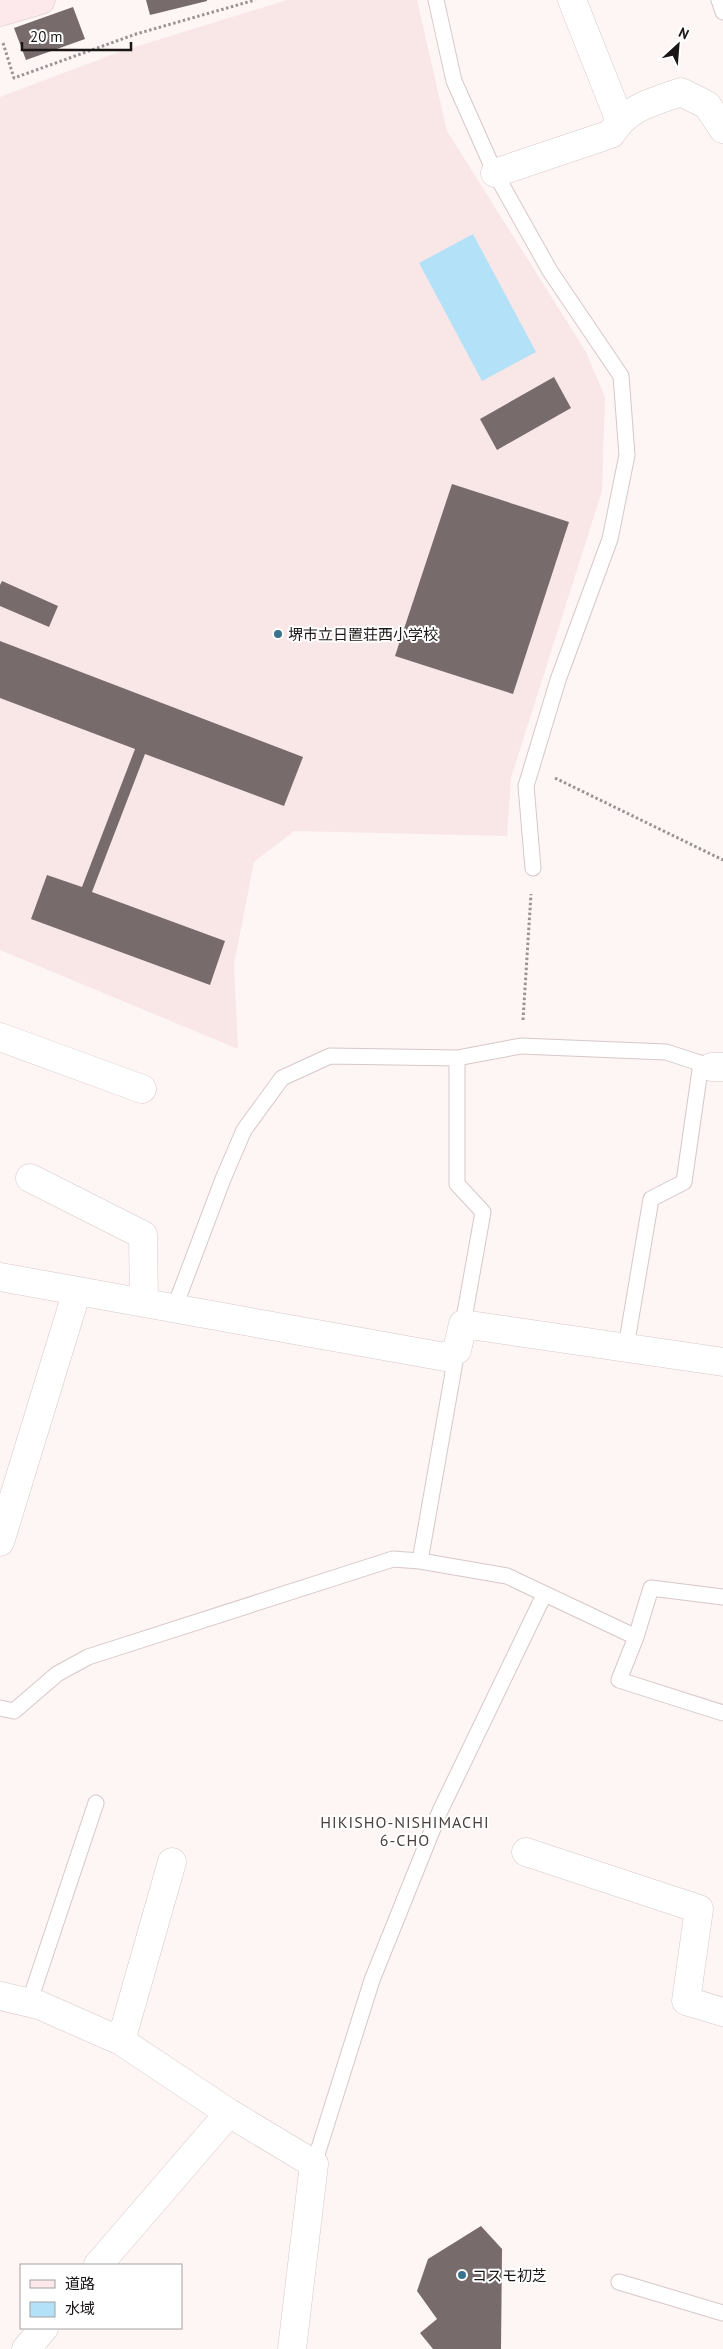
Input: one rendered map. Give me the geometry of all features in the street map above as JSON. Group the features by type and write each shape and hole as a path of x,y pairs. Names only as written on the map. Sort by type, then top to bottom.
{"main road":[{"path":"1,25 41,0"}],"street":[{"path":"572,0 620,120"},
{"path":"495,173 611,134 620,120 642,105 681,92 707,105 723,129"},
{"path":"0,1038 142,1089"},
{"path":"30,1178 143,1235 144,1303"},
{"path":"0,1277 446,1357 457,1350 463,1324 723,1362"},
{"path":"1,1533 77,1291"},
{"path":"526,1852 699,1909 686,2001 723,2012"},
{"path":"120,2041 172,1862"},
{"path":"0,1996 39,2005 120,2041 229,2113 314,2164 292,2349"},
{"path":"99,2264 229,2113"},
{"path":"26,2349 43,2329"}],"lane":[{"path":"436,0 454,81 495,173 550,271 621,376 627,455 610,539 558,680 526,786 533,868"},
{"path":"719,0 723,12"},
{"path":"174,1309 223,1179 244,1130 282,1078 330,1056 457,1058 521,1046 666,1052 712,1065 684,1182 651,1199 626,1347"},
{"path":"457,1058 457,1184 483,1212 463,1324"},
{"path":"420,1561 457,1350"},
{"path":"0,1708 14,1712 57,1674 88,1657 393,1559 420,1561 507,1576 636,1637"},
{"path":"723,1597 651,1588 636,1637 618,1680 723,1713"},
{"path":"314,2164 372,1980 440,1811 544,1595"},
{"path":"29,2003 96,1803"},
{"path":"619,2282 723,2313"}],"path":[{"path":"1,25 14,78 136,34 255,0"},
{"path":"532,767 723,860"},
{"path":"521,1046 533,868"}],"shaded area":[{"name":"堺市立日置荘西小学校","path":"287,0 417,0 447,131 586,352 605,397 602,491 511,778 507,836 294,831 254,862 234,964 238,1049 0,950 0,97 122,51"}],"water":[{"path":"473,234 536,352 482,381 419,263"}],"building":[{"path":"146,0 207,0 207,1 150,15"},
{"path":"73,7 85,39 26,60 14,28"},
{"path":"554,377 571,408 497,450 480,419"},
{"path":"452,484 569,522 513,694 395,656"},
{"path":"2,581 58,606 49,627 0,606 0,585"},
{"path":"0,641 303,757 284,806 145,754 92,892 225,941 210,985 31,919 47,875 82,887 135,749 0,698"},
{"name":"コスモ初芝","path":"481,2226 502,2249 501,2349 433,2349 420,2333 437,2319 417,2291 428,2259"}],"place":[{"name":"堺市立日置荘西小学校","path":"278,634"},
{"name":"コスモ初芝","path":"462,2275"}],"district":[{"name":"HIKISHO-NISHIMACHI 6-CHO","path":"405,1831"}]}
